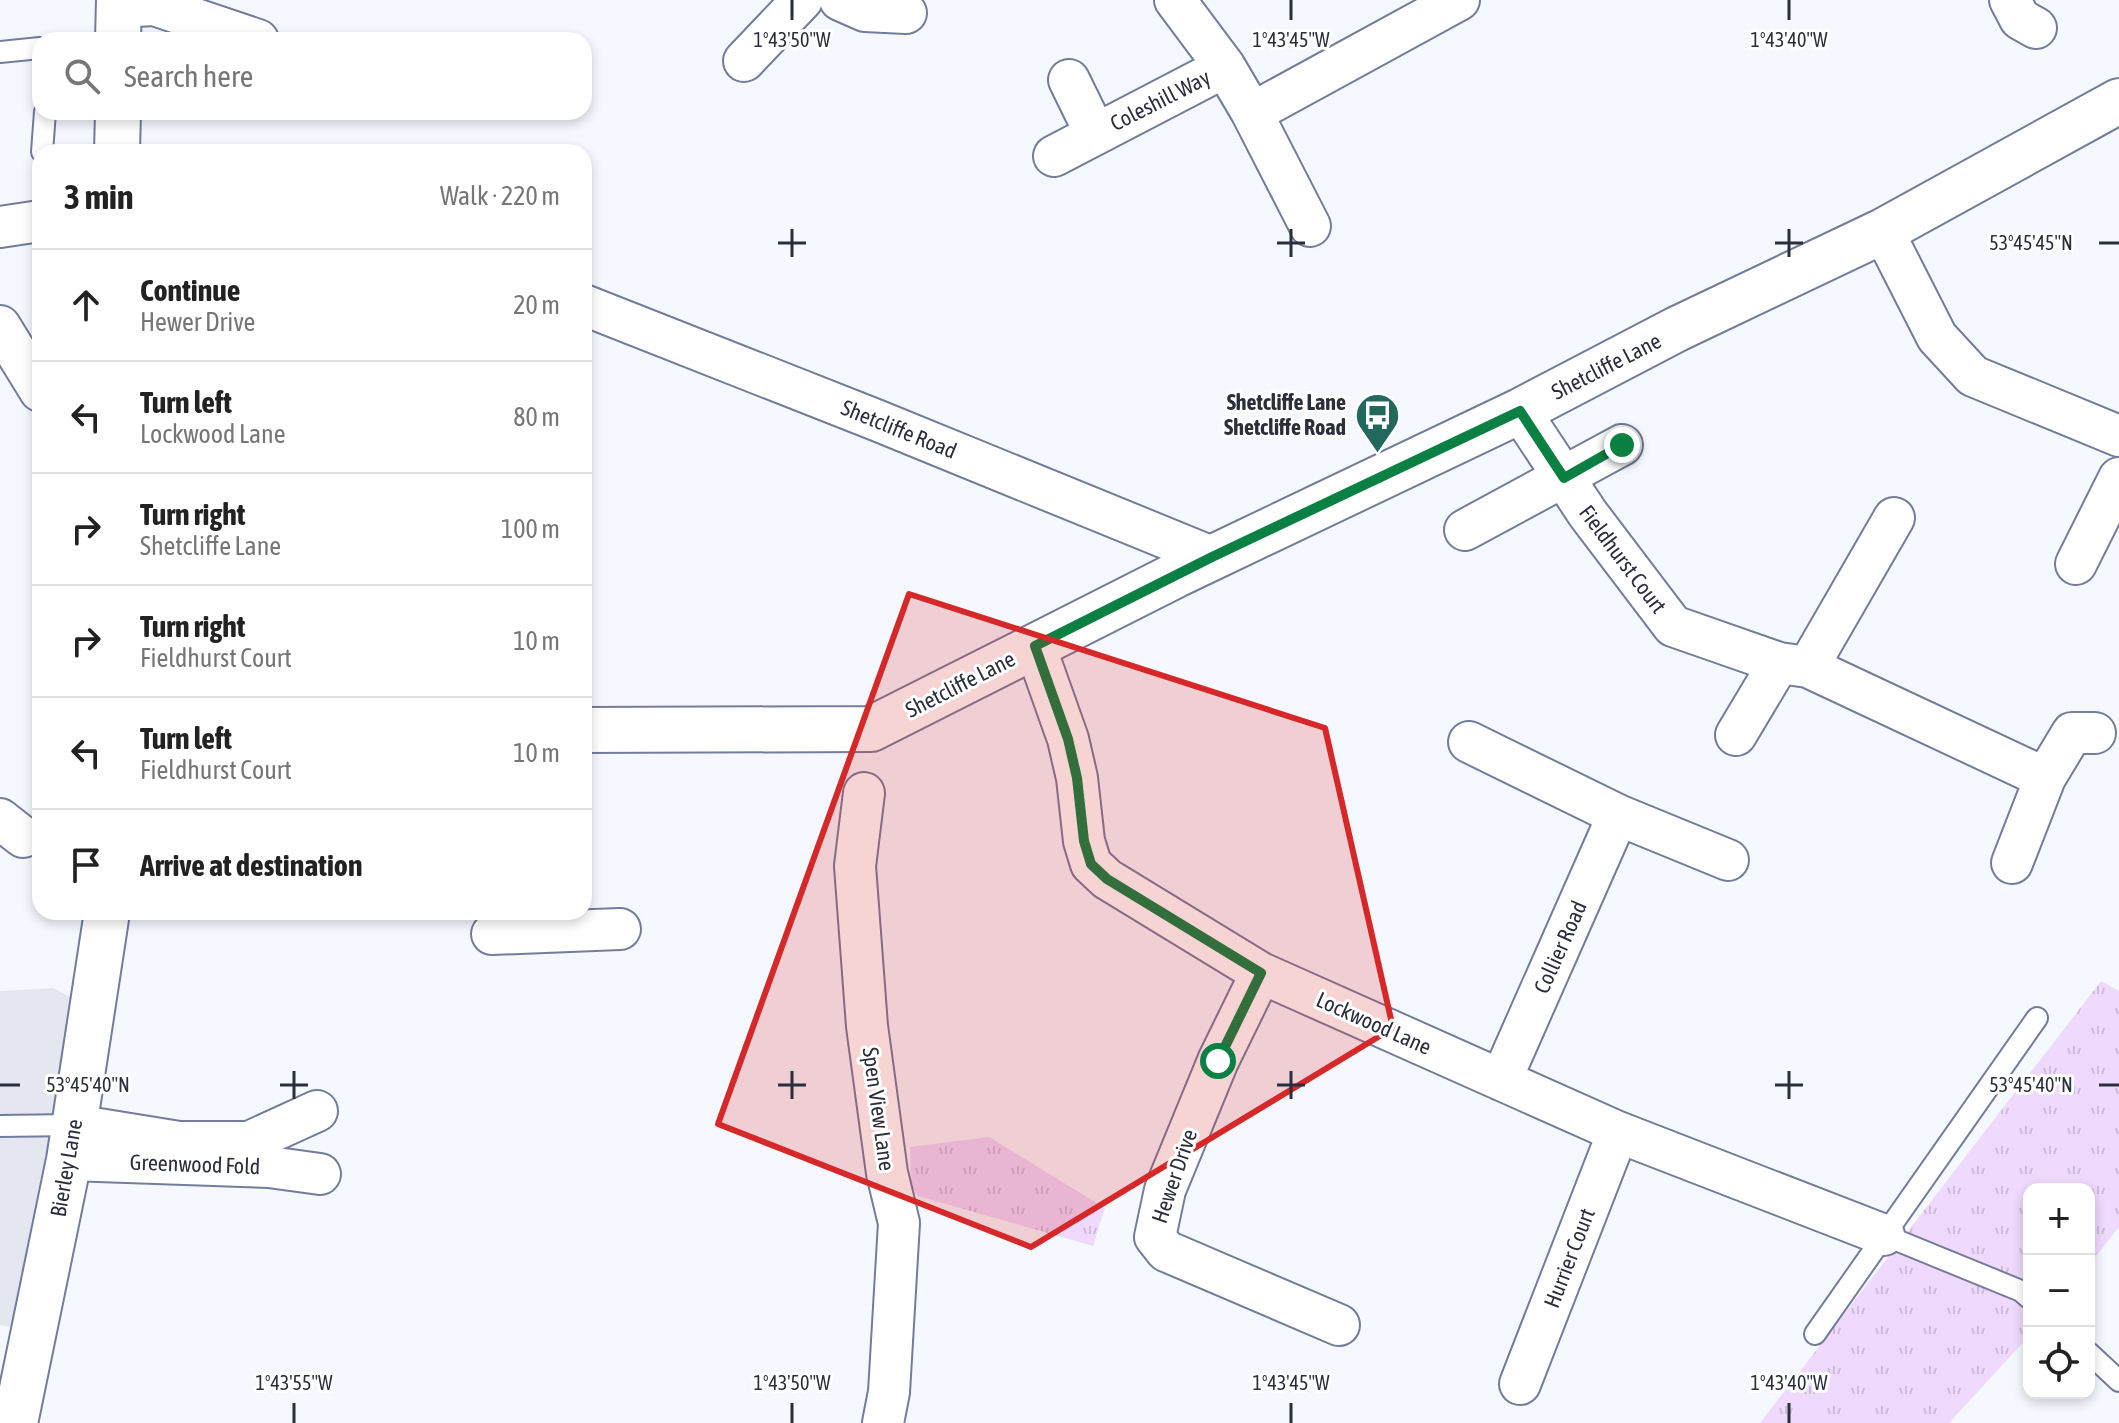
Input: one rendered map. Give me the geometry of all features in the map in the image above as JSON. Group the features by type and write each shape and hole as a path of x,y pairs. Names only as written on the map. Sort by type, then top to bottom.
{"street":[{"path":"744,61 802,0"},
{"path":"840,0 865,11 906,13"},
{"name":"Coleshill Way","path":"1175,0 1225,67 1310,226"},
{"path":"1252,113 1459,0"},
{"path":"119,16 154,5 234,32"},
{"name":"Coleshill Way","path":"1054,156 1225,67"},
{"name":"Coleshill Way","path":"1069,80 1095,133"},
{"name":"Shetcliffe Lane","path":"592,730 871,729 1212,557 1520,411 1677,329 1883,231 2119,101"},
{"path":"117,144 118,120"},
{"path":"0,227 32,222"},
{"path":"1883,231 1937,337 1973,376 2119,436"},
{"name":"Shetcliffe Road","path":"592,308 1212,557"},
{"path":"0,326 32,378"},
{"name":"Fieldhurst Court","path":"1520,411 1588,514 1673,626 1794,665 2045,778"},
{"path":"1465,530 1622,445"},
{"path":"2076,564 2119,478"},
{"path":"1736,735 1794,665 1894,518"},
{"name":"Lockwood Lane","path":"1035,646 1068,739 1077,778 1084,841 1091,864 1107,879 1261,973 1618,1132 1884,1235"},
{"path":"2012,863 2045,778 2072,733 2095,733"},
{"path":"1469,742 1618,815 1728,860"},
{"name":"Spen View Lane","path":"864,793 855,866 867,1026 887,1173 899,1223 889,1392 883,1423"},
{"name":"Collier Road","path":"1501,1080 1618,815"},
{"name":"Bierley Lane","path":"15,1423 72,1143 106,920"},
{"path":"492,934 595,924"},
{"name":"Hewer Drive","path":"1261,973 1218,1061 1165,1190 1155,1237 1166,1251 1339,1325"},
{"path":"72,1143 249,1142 317,1111"},
{"name":"Hurrier Court","path":"1520,1384 1618,1132"},
{"name":"Greenwood Fold","path":"72,1143 320,1174"}],"lane":[{"path":"0,52 32,49"},
{"path":"43,144 44,120"},
{"path":"1815,1334 2037,1018"},
{"path":"0,1126 72,1143"},
{"path":"1884,1235 2023,1293"},
{"path":"2095,1359 2119,1381"}],"highlighted area":[{"path":"909,594 1325,728 1393,1028 1031,1247 718,1124"}],"shaded area":[{"path":"53,988 92,1008 35,1333 0,1325 0,991"}],"green space":[{"path":"2101,981 2119,991 2119,1227 2095,1257 2095,1183 2023,1183 2023,1343 1949,1423 1760,1423"},
{"path":"989,1137 1105,1208 1093,1246 918,1196 911,1185 910,1147"}],"place":[{"name":"Shetcliffe Lane Shetcliffe Road","path":"1377,454"}],"route":[{"path":"1218,1061 1261,973 1107,879 1091,864 1084,841 1077,778 1068,739 1035,646 1212,557 1520,411 1564,478 1622,445"}]}
